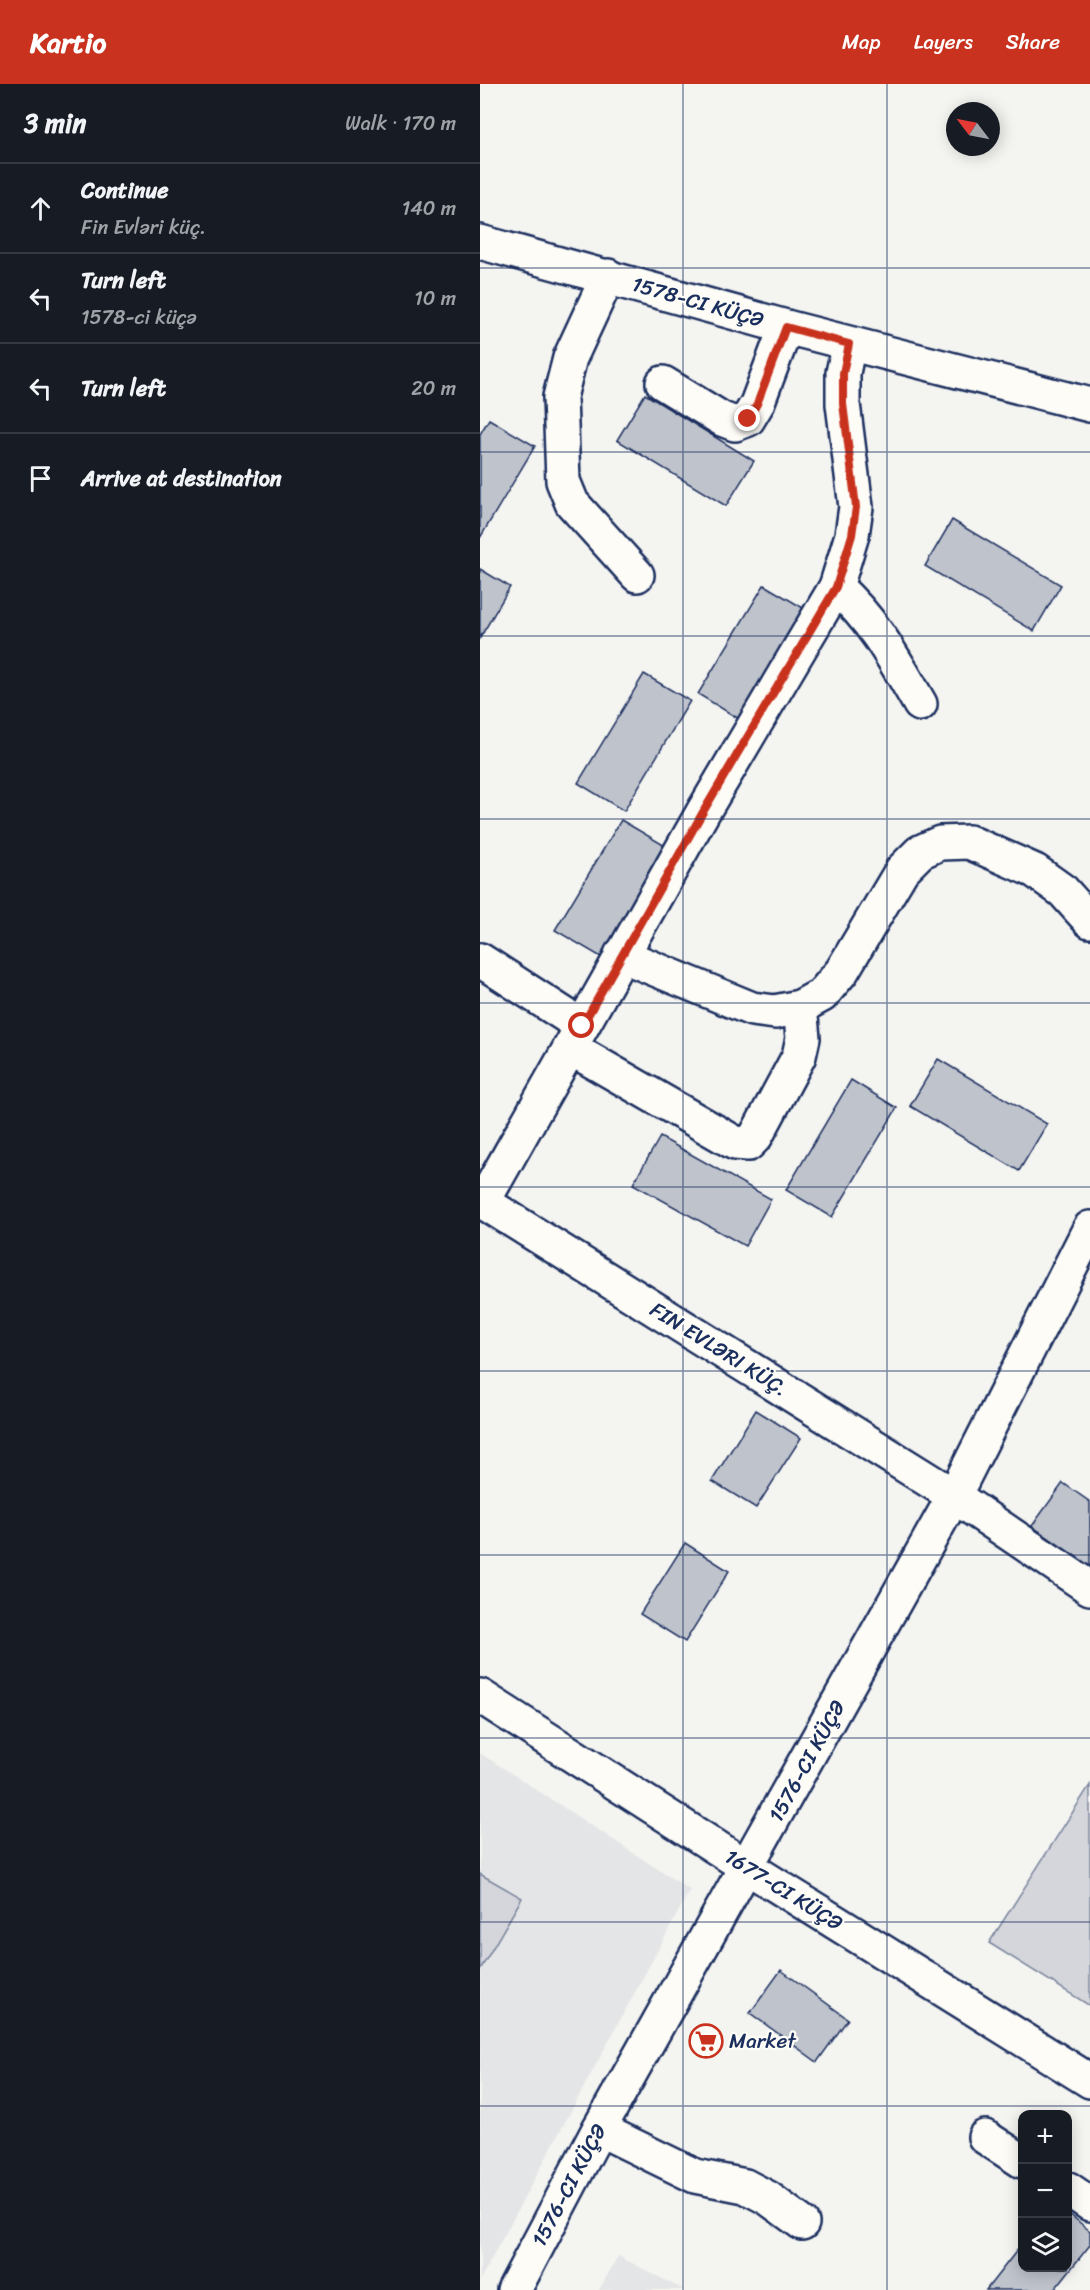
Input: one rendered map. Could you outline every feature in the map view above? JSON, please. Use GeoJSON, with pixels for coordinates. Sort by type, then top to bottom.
{"type":"FeatureCollection","features":[{"type":"Feature","properties":{"kind":"street","name":"1578-CI KÜÇƏ"},"geometry":{"type":"LineString","coordinates":[[480,242],[849,344],[1090,405]]}},
{"type":"Feature","properties":{"kind":"street"},"geometry":{"type":"LineString","coordinates":[[608,276],[570,358],[560,397],[563,481],[572,503],[637,575]]}},
{"type":"Feature","properties":{"kind":"street"},"geometry":{"type":"LineString","coordinates":[[663,383],[722,419],[735,424],[748,419],[757,404],[786,327]]}},
{"type":"Feature","properties":{"kind":"street","name":"FIN EVLƏRI KÜÇ."},"geometry":{"type":"LineString","coordinates":[[849,344],[843,373],[843,404],[856,507],[852,535],[836,587],[621,955],[482,1201],[954,1496],[1090,1588]]}},
{"type":"Feature","properties":{"kind":"street"},"geometry":{"type":"LineString","coordinates":[[836,587],[857,606],[875,628],[920,704]]}},
{"type":"Feature","properties":{"kind":"street"},"geometry":{"type":"LineString","coordinates":[[621,955],[752,1009],[775,1012],[800,1007],[822,995],[842,971],[902,870],[920,852],[940,843],[969,842],[1035,871],[1064,891],[1090,921]]}},
{"type":"Feature","properties":{"kind":"street"},"geometry":{"type":"LineString","coordinates":[[480,960],[576,1037],[735,1143],[748,1144],[756,1136],[799,1056],[803,1038],[800,1007]]}},
{"type":"Feature","properties":{"kind":"street"},"geometry":{"type":"LineString","coordinates":[[514,2290],[599,2129],[954,1496],[1078,1285],[1090,1228]]}},
{"type":"Feature","properties":{"kind":"street","name":"1677-CI KÜÇƏ"},"geometry":{"type":"LineString","coordinates":[[480,1696],[747,1867],[1090,2081]]}},
{"type":"Feature","properties":{"kind":"street"},"geometry":{"type":"LineString","coordinates":[[599,2129],[695,2176],[745,2186],[768,2198],[802,2223]]}},
{"type":"Feature","properties":{"kind":"street"},"geometry":{"type":"LineString","coordinates":[[985,2137],[1018,2158]]}},
{"type":"Feature","properties":{"kind":"street"},"geometry":{"type":"LineString","coordinates":[[1072,2192],[1090,2204]]}},
{"type":"Feature","properties":{"kind":"shaded area"},"geometry":{"type":"Polygon","coordinates":[[[480,1753],[690,1890],[480,2280],[480,1753]]]}},
{"type":"Feature","properties":{"kind":"shaded area"},"geometry":{"type":"Polygon","coordinates":[[[1090,1785],[1090,2006],[989,1943],[1090,1785]]]}},
{"type":"Feature","properties":{"kind":"shaded area"},"geometry":{"type":"Polygon","coordinates":[[[480,1874],[522,1898],[480,1970],[480,1874]]]}},
{"type":"Feature","properties":{"kind":"shaded area"},"geometry":{"type":"Polygon","coordinates":[[[618,2256],[684,2290],[599,2290],[618,2256]]]}},
{"type":"Feature","properties":{"kind":"building"},"geometry":{"type":"Polygon","coordinates":[[[645,394],[754,461],[726,506],[617,440],[645,394]]]}},
{"type":"Feature","properties":{"kind":"building"},"geometry":{"type":"Polygon","coordinates":[[[489,419],[535,446],[480,538],[480,434],[489,419]]]}},
{"type":"Feature","properties":{"kind":"building"},"geometry":{"type":"Polygon","coordinates":[[[952,520],[1061,585],[1034,631],[925,566],[952,520]]]}},
{"type":"Feature","properties":{"kind":"building"},"geometry":{"type":"Polygon","coordinates":[[[480,569],[510,587],[480,638],[480,569]]]}},
{"type":"Feature","properties":{"kind":"building"},"geometry":{"type":"Polygon","coordinates":[[[764,585],[810,612],[744,722],[698,694],[764,585]]]}},
{"type":"Feature","properties":{"kind":"building"},"geometry":{"type":"Polygon","coordinates":[[[644,674],[690,701],[624,811],[578,783],[644,674]]]}},
{"type":"Feature","properties":{"kind":"building"},"geometry":{"type":"Polygon","coordinates":[[[621,820],[667,847],[601,957],[555,930],[621,820]]]}},
{"type":"Feature","properties":{"kind":"building"},"geometry":{"type":"Polygon","coordinates":[[[938,1059],[1047,1124],[1019,1171],[910,1106],[938,1059]]]}},
{"type":"Feature","properties":{"kind":"building"},"geometry":{"type":"Polygon","coordinates":[[[851,1080],[897,1108],[832,1217],[786,1190],[851,1080]]]}},
{"type":"Feature","properties":{"kind":"building"},"geometry":{"type":"Polygon","coordinates":[[[660,1137],[771,1199],[745,1246],[633,1184],[660,1137]]]}},
{"type":"Feature","properties":{"kind":"building"},"geometry":{"type":"Polygon","coordinates":[[[756,1410],[801,1438],[756,1508],[712,1481],[756,1410]]]}},
{"type":"Feature","properties":{"kind":"building"},"geometry":{"type":"Polygon","coordinates":[[[1063,1483],[1090,1502],[1090,1567],[1032,1526],[1063,1483]]]}},
{"type":"Feature","properties":{"kind":"building"},"geometry":{"type":"Polygon","coordinates":[[[685,1543],[729,1571],[685,1642],[640,1614],[685,1543]]]}},
{"type":"Feature","properties":{"kind":"building"},"geometry":{"type":"Polygon","coordinates":[[[781,1970],[848,2019],[817,2062],[750,2013],[781,1970]]]}},
{"type":"Feature","properties":{"kind":"building"},"geometry":{"type":"Polygon","coordinates":[[[1072,2216],[1090,2231],[1090,2245],[1072,2268],[1072,2216]]]}},
{"type":"Feature","properties":{"kind":"building"},"geometry":{"type":"Polygon","coordinates":[[[1018,2249],[1018,2272],[1068,2272],[1054,2290],[986,2290],[1018,2249]]]}},
{"type":"Feature","properties":{"kind":"place","name":"Market"},"geometry":{"type":"Point","coordinates":[706,2041]}},
{"type":"Feature","properties":{"kind":"route"},"geometry":{"type":"LineString","coordinates":[[582,1026],[703,812],[836,587],[852,535],[856,507],[843,404],[843,373],[849,344],[786,327],[757,404],[748,419]]}}]}
